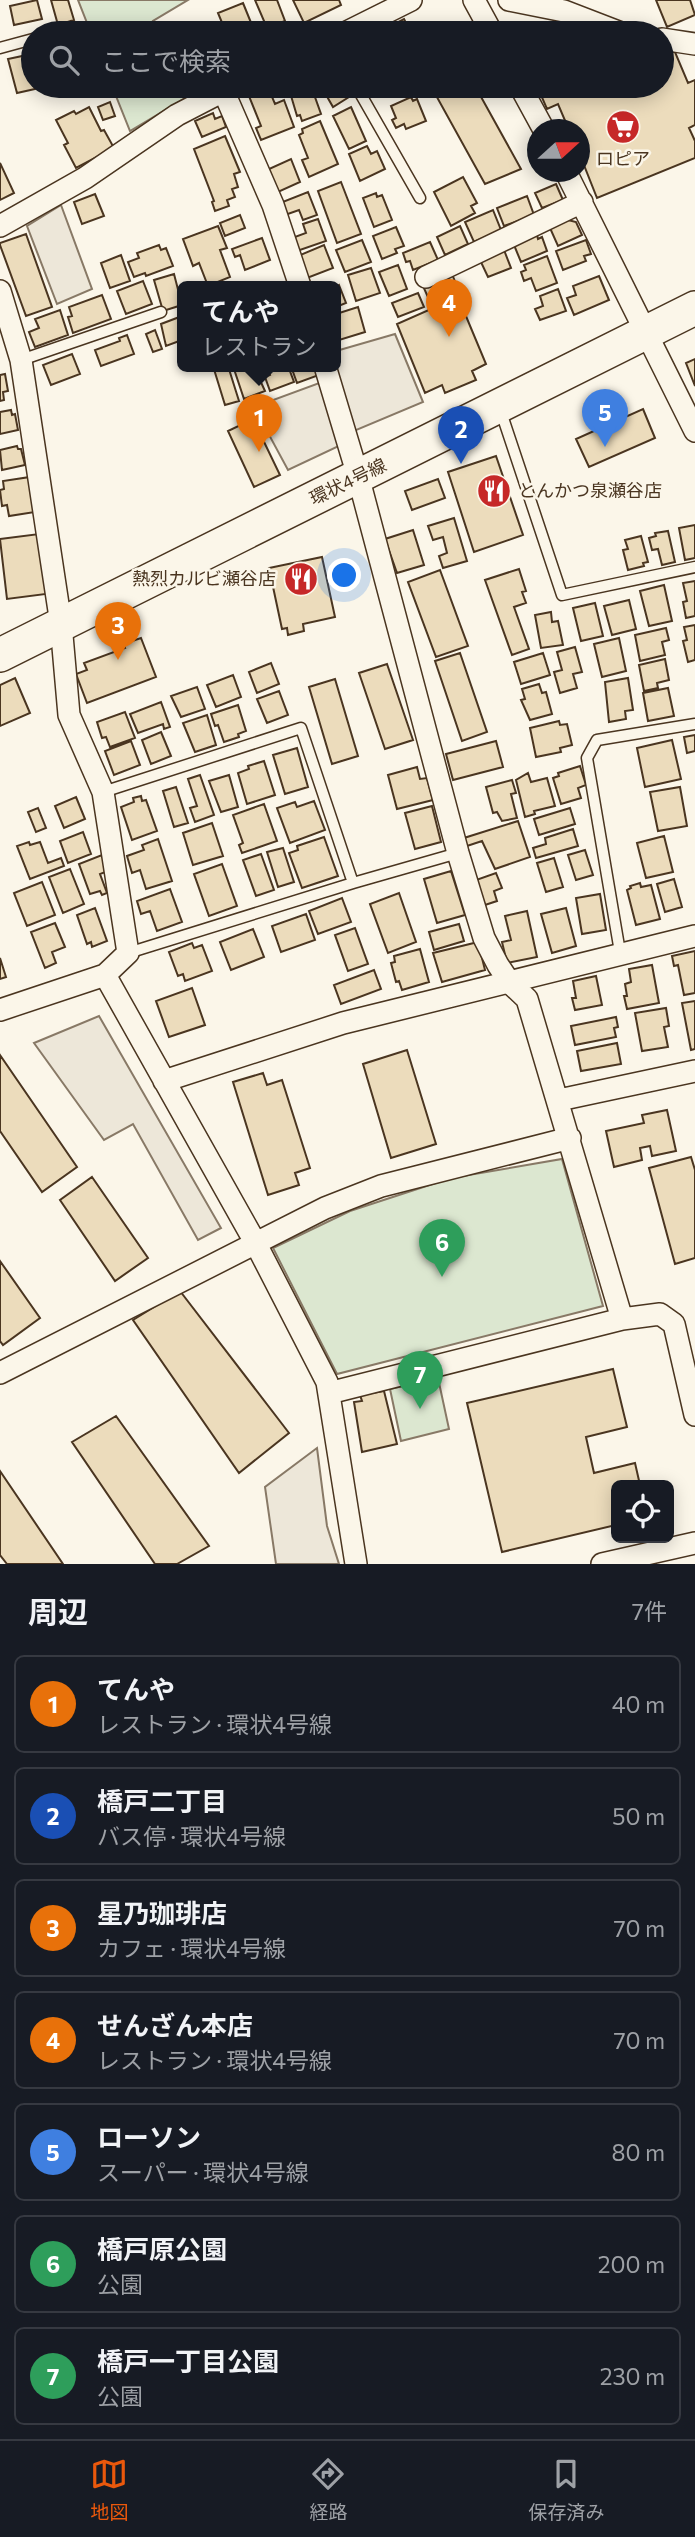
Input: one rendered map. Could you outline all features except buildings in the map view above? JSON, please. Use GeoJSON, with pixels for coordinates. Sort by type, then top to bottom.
{"type":"FeatureCollection","features":[{"type":"Feature","properties":{"kind":"main road","name":"環状4号線"},"geometry":{"type":"LineString","coordinates":[[0,655],[695,308]]}},
{"type":"Feature","properties":{"kind":"street"},"geometry":{"type":"LineString","coordinates":[[369,21],[411,0]]}},
{"type":"Feature","properties":{"kind":"street"},"geometry":{"type":"LineString","coordinates":[[474,0],[485,21]]}},
{"type":"Feature","properties":{"kind":"street"},"geometry":{"type":"LineString","coordinates":[[509,0],[564,11],[590,21]]}},
{"type":"Feature","properties":{"kind":"street"},"geometry":{"type":"LineString","coordinates":[[674,41],[695,44]]}},
{"type":"Feature","properties":{"kind":"street"},"geometry":{"type":"LineString","coordinates":[[0,226],[85,178],[177,115],[209,98]]}},
{"type":"Feature","properties":{"kind":"street"},"geometry":{"type":"LineString","coordinates":[[232,98],[273,205],[298,281]]}},
{"type":"Feature","properties":{"kind":"street"},"geometry":{"type":"LineString","coordinates":[[527,98],[538,119]]}},
{"type":"Feature","properties":{"kind":"street"},"geometry":{"type":"LineString","coordinates":[[571,182],[695,431]]}},
{"type":"Feature","properties":{"kind":"street"},"geometry":{"type":"LineString","coordinates":[[426,277],[582,202]]}},
{"type":"Feature","properties":{"kind":"street"},"geometry":{"type":"LineString","coordinates":[[0,291],[20,360],[61,624],[69,715],[103,792],[128,953],[105,975],[0,1010]]}},
{"type":"Feature","properties":{"kind":"street"},"geometry":{"type":"LineString","coordinates":[[327,372],[358,476],[458,853],[484,938],[498,965],[527,999],[622,1319]]}},
{"type":"Feature","properties":{"kind":"street"},"geometry":{"type":"LineString","coordinates":[[164,1081],[343,1023],[621,952],[695,936]]}},
{"type":"Feature","properties":{"kind":"street"},"geometry":{"type":"LineString","coordinates":[[105,975],[255,1242],[327,1382],[356,1564]]}},
{"type":"Feature","properties":{"kind":"street"},"geometry":{"type":"LineString","coordinates":[[559,1100],[695,1071]]}},
{"type":"Feature","properties":{"kind":"street"},"geometry":{"type":"LineString","coordinates":[[0,1373],[325,1208],[381,1186],[570,1138]]}},
{"type":"Feature","properties":{"kind":"street"},"geometry":{"type":"LineString","coordinates":[[329,1393],[622,1319],[660,1314],[674,1324],[695,1415]]}},
{"type":"Feature","properties":{"kind":"street"},"geometry":{"type":"LineString","coordinates":[[602,1564],[695,1543]]}},
{"type":"Feature","properties":{"kind":"lane"},"geometry":{"type":"LineString","coordinates":[[0,48],[21,42]]}},
{"type":"Feature","properties":{"kind":"lane"},"geometry":{"type":"LineString","coordinates":[[363,98],[421,198]]}},
{"type":"Feature","properties":{"kind":"lane"},"geometry":{"type":"LineString","coordinates":[[20,360],[161,312]]}},
{"type":"Feature","properties":{"kind":"lane"},"geometry":{"type":"LineString","coordinates":[[500,407],[562,595],[695,567]]}},
{"type":"Feature","properties":{"kind":"lane"},"geometry":{"type":"LineString","coordinates":[[621,952],[587,758],[597,740],[695,724]]}},
{"type":"Feature","properties":{"kind":"lane"},"geometry":{"type":"LineString","coordinates":[[103,792],[301,729],[353,883]]}},
{"type":"Feature","properties":{"kind":"lane"},"geometry":{"type":"LineString","coordinates":[[128,953],[458,853]]}},
{"type":"Feature","properties":{"kind":"green space"},"geometry":{"type":"Polygon","coordinates":[[[78,0],[188,0],[153,21],[86,21],[78,0]]]}},
{"type":"Feature","properties":{"kind":"green space"},"geometry":{"type":"Polygon","coordinates":[[[117,98],[185,98],[130,131],[117,98]]]}},
{"type":"Feature","properties":{"kind":"green space"},"geometry":{"type":"Polygon","coordinates":[[[562,1159],[603,1306],[337,1374],[273,1248],[350,1211],[451,1178],[562,1159]]]}},
{"type":"Feature","properties":{"kind":"green space"},"geometry":{"type":"Polygon","coordinates":[[[438,1378],[449,1429],[401,1441],[390,1389],[438,1378]]]}},
{"type":"Feature","properties":{"kind":"shaded area"},"geometry":{"type":"Polygon","coordinates":[[[61,205],[92,289],[57,304],[27,226],[61,205]]]}},
{"type":"Feature","properties":{"kind":"shaded area"},"geometry":{"type":"Polygon","coordinates":[[[395,334],[423,402],[354,431],[338,372],[341,372],[341,350],[395,334]]]}},
{"type":"Feature","properties":{"kind":"shaded area"},"geometry":{"type":"Polygon","coordinates":[[[322,382],[341,445],[288,470],[254,407],[322,382]]]}},
{"type":"Feature","properties":{"kind":"shaded area"},"geometry":{"type":"Polygon","coordinates":[[[99,1016],[221,1228],[198,1240],[133,1124],[104,1140],[34,1043],[99,1016]]]}},
{"type":"Feature","properties":{"kind":"shaded area"},"geometry":{"type":"Polygon","coordinates":[[[317,1448],[327,1526],[339,1564],[276,1564],[265,1487],[317,1448]]]}},
{"type":"Feature","properties":{"kind":"place","name":"ロピア"},"geometry":{"type":"Point","coordinates":[623,127]}},
{"type":"Feature","properties":{"kind":"place","name":"せんざん本店"},"geometry":{"type":"Point","coordinates":[449,337]}},
{"type":"Feature","properties":{"kind":"place","name":"ローソン"},"geometry":{"type":"Point","coordinates":[605,447]}},
{"type":"Feature","properties":{"kind":"place","name":"てんや"},"geometry":{"type":"Point","coordinates":[259,452]}},
{"type":"Feature","properties":{"kind":"place","name":"橋戸二丁目"},"geometry":{"type":"Point","coordinates":[461,464]}},
{"type":"Feature","properties":{"kind":"place","name":"とんかつ泉瀬谷店"},"geometry":{"type":"Point","coordinates":[494,491]}},
{"type":"Feature","properties":{"kind":"place","name":"熱烈カルビ瀬谷店"},"geometry":{"type":"Point","coordinates":[301,579]}},
{"type":"Feature","properties":{"kind":"place","name":"星乃珈琲店"},"geometry":{"type":"Point","coordinates":[118,660]}},
{"type":"Feature","properties":{"kind":"place","name":"橋戸原公園"},"geometry":{"type":"Point","coordinates":[442,1277]}},
{"type":"Feature","properties":{"kind":"place","name":"橋戸一丁目公園"},"geometry":{"type":"Point","coordinates":[420,1409]}}]}
